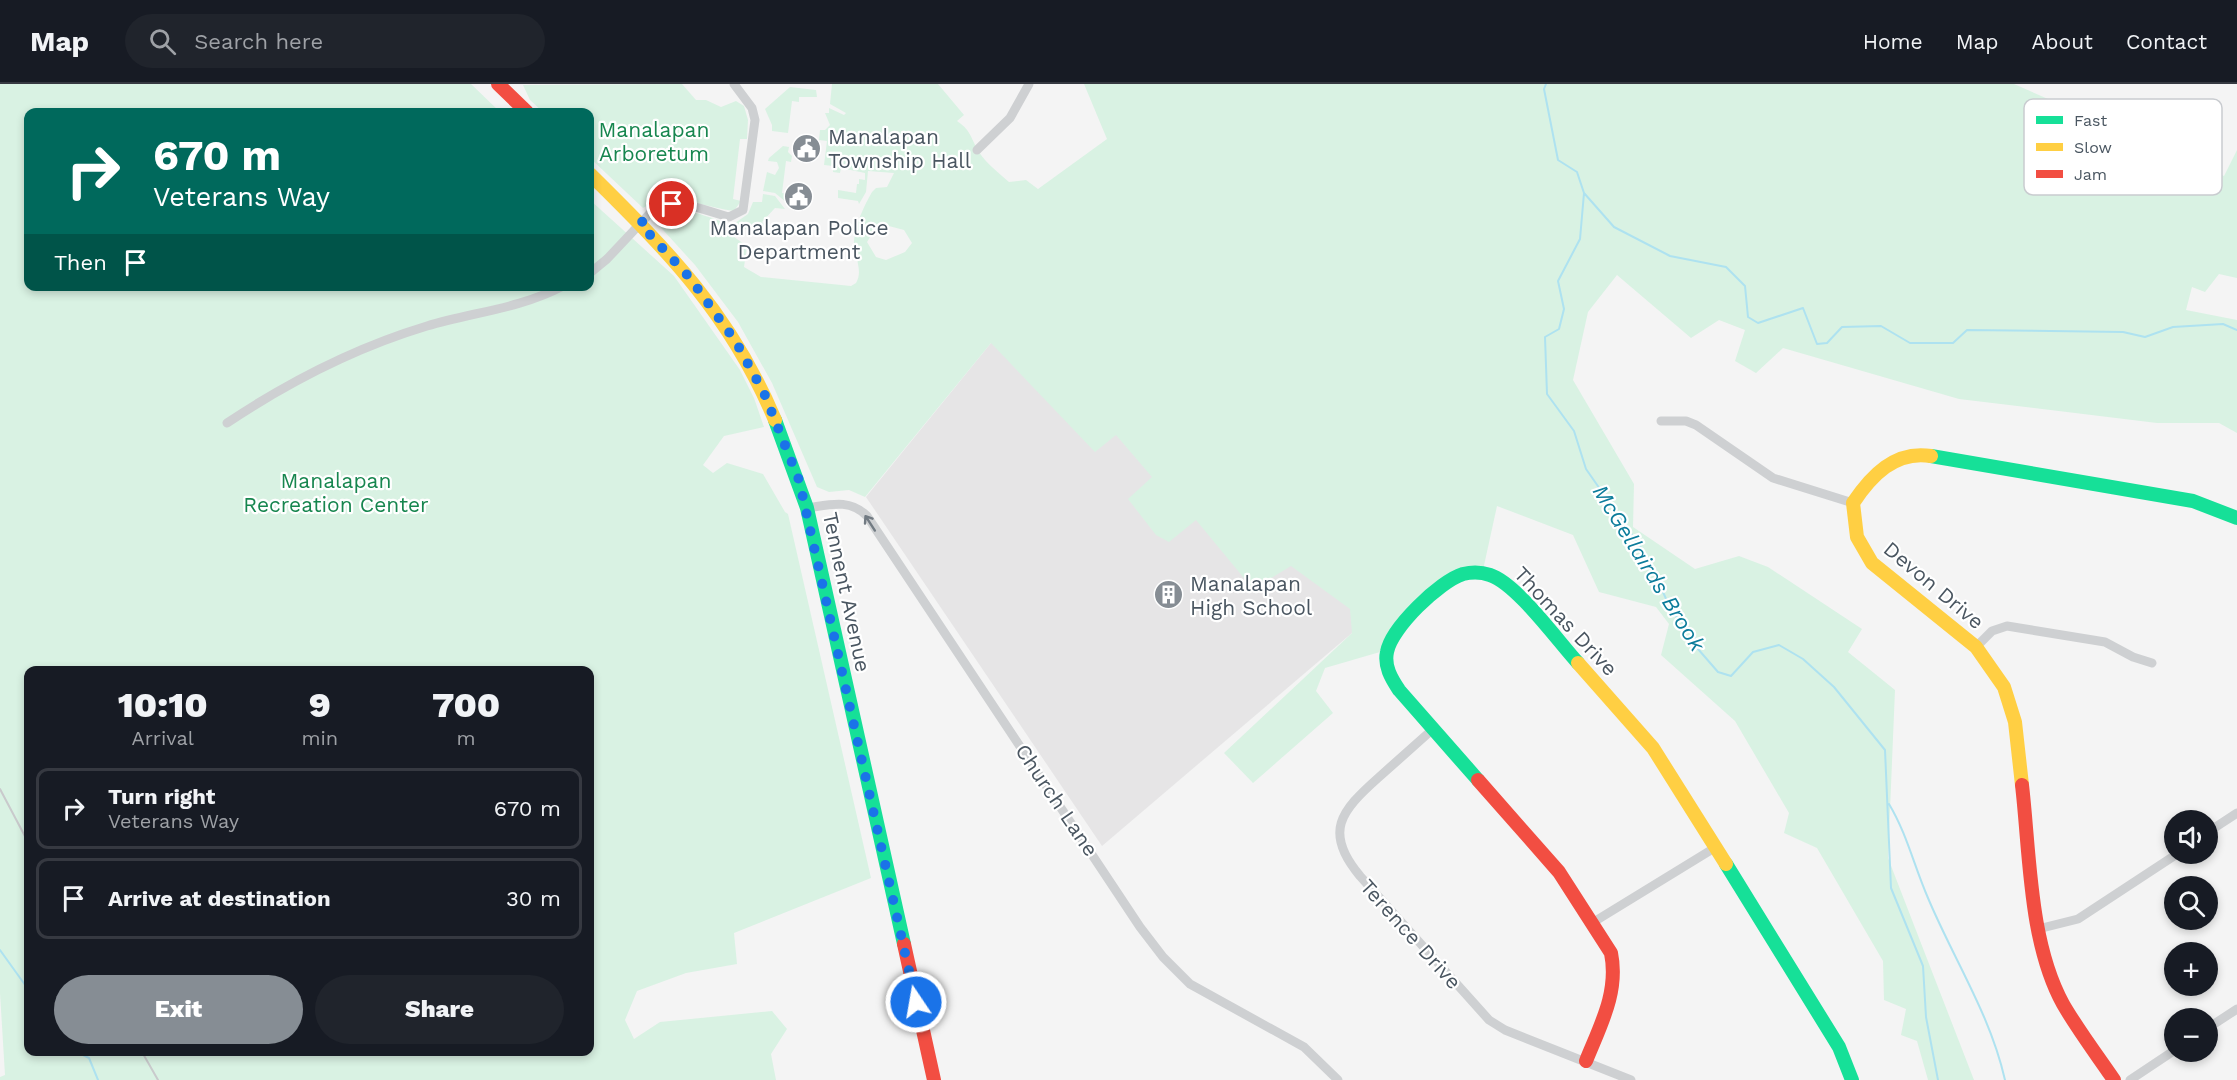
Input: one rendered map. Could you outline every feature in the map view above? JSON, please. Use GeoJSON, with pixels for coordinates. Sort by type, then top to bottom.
{"type":"FeatureCollection","features":[{"type":"Feature","properties":{"kind":"street"},"geometry":{"type":"LineString","coordinates":[[594,270],[654,209],[666,204],[679,204],[729,217],[743,210],[755,120],[752,108],[734,84]]}},
{"type":"Feature","properties":{"kind":"street"},"geometry":{"type":"LineString","coordinates":[[977,150],[1010,118],[1029,84]]}},
{"type":"Feature","properties":{"kind":"street"},"geometry":{"type":"LineString","coordinates":[[503,85],[523,108]]}},
{"type":"Feature","properties":{"kind":"street","name":"Tennent Avenue"},"geometry":{"type":"LineString","coordinates":[[594,178],[701,291],[746,358],[777,421],[807,508],[934,1080]]}},
{"type":"Feature","properties":{"kind":"street"},"geometry":{"type":"LineString","coordinates":[[227,423],[315,369],[358,349],[430,325],[529,301],[552,291]]}},
{"type":"Feature","properties":{"kind":"street"},"geometry":{"type":"LineString","coordinates":[[1661,422],[1686,421],[1696,425],[1773,478],[1853,503],[1869,479],[1884,465],[1902,457],[1925,455],[2193,501],[2237,518]]}},
{"type":"Feature","properties":{"kind":"street","name":"Church Lane"},"geometry":{"type":"LineString","coordinates":[[807,508],[841,503],[856,507],[867,516],[1163,957],[1181,977],[1198,990],[1304,1047],[1338,1080]]}},
{"type":"Feature","properties":{"kind":"street","name":"Devon Drive"},"geometry":{"type":"LineString","coordinates":[[1853,503],[1857,537],[1868,558],[1976,647],[1998,675],[2013,712],[2038,929],[2051,975],[2063,1003],[2114,1080]]}},
{"type":"Feature","properties":{"kind":"street","name":"Thomas Drive"},"geometry":{"type":"LineString","coordinates":[[1586,1061],[1614,988],[1616,972],[1611,953],[1559,872],[1399,690],[1389,673],[1386,657],[1396,628],[1449,580],[1470,573],[1492,575],[1512,588],[1653,748],[1830,1031],[1852,1080]]}},
{"type":"Feature","properties":{"kind":"street"},"geometry":{"type":"LineString","coordinates":[[1976,647],[1992,631],[2007,626],[2106,642],[2133,657],[2152,663]]}},
{"type":"Feature","properties":{"kind":"street","name":"Terence Drive"},"geometry":{"type":"LineString","coordinates":[[1433,729],[1349,805],[1339,828],[1344,854],[1360,876],[1489,1020],[1505,1030],[1631,1080]]}},
{"type":"Feature","properties":{"kind":"street"},"geometry":{"type":"LineString","coordinates":[[2218,825],[2237,813]]}},
{"type":"Feature","properties":{"kind":"street"},"geometry":{"type":"LineString","coordinates":[[1592,923],[1716,847]]}},
{"type":"Feature","properties":{"kind":"street"},"geometry":{"type":"LineString","coordinates":[[2038,929],[2078,919],[2164,862]]}},
{"type":"Feature","properties":{"kind":"street"},"geometry":{"type":"LineString","coordinates":[[2218,1021],[2237,1009]]}},
{"type":"Feature","properties":{"kind":"street"},"geometry":{"type":"LineString","coordinates":[[2130,1080],[2164,1057]]}},
{"type":"Feature","properties":{"kind":"shaded area","name":"Manalapan High School"},"geometry":{"type":"Polygon","coordinates":[[[1403,84],[1352,633],[1102,846],[866,497],[991,343],[1403,84]]]}},
{"type":"Feature","properties":{"kind":"green space","name":"Manalapan Recreation Center"},"geometry":{"type":"Polygon","coordinates":[[[0,84],[471,84],[496,108],[24,108],[24,291],[594,291],[594,204],[674,276],[740,370],[754,398],[764,427],[724,436],[703,465],[713,473],[727,463],[763,474],[788,514],[871,878],[734,933],[737,964],[686,973],[637,991],[625,1020],[634,1039],[660,1022],[772,1011],[787,1029],[771,1054],[776,1080],[0,1080],[0,1077],[5,1075],[0,993],[0,84]]]}},
{"type":"Feature","properties":{"kind":"green space","name":"Manalapan Arboretum"},"geometry":{"type":"Polygon","coordinates":[[[682,84],[696,100],[706,100],[721,107],[736,101],[744,106],[748,120],[747,139],[740,139],[733,199],[741,201],[734,211],[665,198],[643,208],[594,162],[594,108],[539,108],[530,100],[523,85],[682,84]]]}},
{"type":"Feature","properties":{"kind":"green space"},"geometry":{"type":"Polygon","coordinates":[[[832,84],[938,84],[964,115],[957,121],[967,130],[986,161],[1009,182],[1026,180],[1038,189],[1107,139],[1084,84],[2014,84],[2048,99],[2024,99],[2024,195],[2222,195],[2222,175],[2224,176],[2237,150],[2237,278],[2219,274],[2205,292],[2192,287],[2186,310],[2237,320],[2237,433],[2219,423],[2157,423],[1959,399],[1783,348],[1756,373],[1735,361],[1745,330],[1719,320],[1691,338],[1617,275],[1588,312],[1573,380],[1634,484],[1633,527],[1695,569],[1739,556],[1768,567],[1862,629],[1848,652],[1895,690],[1888,858],[1974,1080],[1928,1080],[1917,1041],[1901,1035],[1906,1009],[1884,1000],[1883,961],[1817,848],[1784,833],[1789,813],[1735,721],[1661,655],[1669,624],[1656,607],[1599,592],[1573,535],[1497,506],[1483,570],[1449,581],[1380,652],[1325,668],[1316,691],[1333,713],[1253,783],[1224,753],[1352,633],[1350,609],[1291,566],[1253,589],[1196,520],[1169,542],[1156,535],[1128,499],[1152,477],[1116,435],[1095,452],[991,343],[865,497],[849,490],[829,492],[817,487],[772,383],[738,322],[695,265],[654,220],[667,210],[685,210],[720,221],[724,230],[747,246],[744,267],[761,277],[851,286],[856,283],[859,273],[854,246],[858,222],[872,192],[876,188],[887,187],[894,173],[868,171],[866,192],[859,204],[858,201],[838,198],[838,190],[856,193],[859,179],[865,180],[865,173],[841,168],[840,173],[833,172],[833,166],[824,165],[827,141],[819,140],[820,130],[825,130],[830,125],[825,113],[829,113],[829,108],[844,115],[846,113],[830,104],[832,84]],[[885,225],[874,231],[867,242],[876,257],[886,260],[905,252],[912,243],[904,230],[885,225]]]}},
{"type":"Feature","properties":{"kind":"green space"},"geometry":{"type":"Polygon","coordinates":[[[790,87],[816,90],[817,97],[799,97],[799,102],[792,101],[788,133],[772,131],[772,125],[765,109],[790,87]]]}},
{"type":"Feature","properties":{"kind":"green space"},"geometry":{"type":"Polygon","coordinates":[[[783,146],[789,147],[788,152],[792,156],[791,162],[786,161],[782,193],[788,194],[787,198],[796,199],[792,207],[775,193],[763,191],[767,172],[775,175],[779,168],[777,162],[768,161],[769,158],[783,146]]]}},
{"type":"Feature","properties":{"kind":"green space"},"geometry":{"type":"Polygon","coordinates":[[[763,194],[775,196],[785,209],[775,208],[762,222],[767,227],[765,231],[754,234],[735,223],[748,214],[753,202],[762,202],[763,194]]]}},
{"type":"Feature","properties":{"kind":"waterway","name":"McGellairds Brook"},"geometry":{"type":"LineString","coordinates":[[1546,84],[1544,89],[1558,160],[1577,172],[1584,193],[1580,239],[1558,281],[1564,309],[1559,329],[1545,337],[1547,394],[1574,431],[1586,469],[1646,555],[1673,614],[1693,631],[1698,649],[1718,672],[1731,676],[1753,652],[1779,645],[1803,659],[1834,687],[1885,750],[1891,888],[1923,966],[1926,1017],[1938,1080]]}},
{"type":"Feature","properties":{"kind":"waterway"},"geometry":{"type":"LineString","coordinates":[[1584,193],[1614,227],[1670,256],[1726,267],[1745,286],[1748,317],[1758,323],[1803,308],[1817,344],[1827,343],[1842,327],[1881,326],[1910,343],[1953,343],[1967,330],[2123,332],[2145,337],[2173,327],[2223,324],[2237,330]]}},
{"type":"Feature","properties":{"kind":"waterway"},"geometry":{"type":"LineString","coordinates":[[1889,804],[1901,827],[1938,921],[1981,1010],[2005,1080]]}},
{"type":"Feature","properties":{"kind":"waterway"},"geometry":{"type":"LineString","coordinates":[[0,950],[24,983]]}},
{"type":"Feature","properties":{"kind":"waterway"},"geometry":{"type":"LineString","coordinates":[[85,1056],[89,1058],[98,1080]]}},
{"type":"Feature","properties":{"kind":"railway"},"geometry":{"type":"LineString","coordinates":[[0,789],[24,834]]}},
{"type":"Feature","properties":{"kind":"railway"},"geometry":{"type":"LineString","coordinates":[[144,1056],[158,1080]]}},
{"type":"Feature","properties":{"kind":"traffic: fast"},"geometry":{"type":"LineString","coordinates":[[775,420],[807,508],[904,944]]}},
{"type":"Feature","properties":{"kind":"traffic: fast"},"geometry":{"type":"LineString","coordinates":[[1931,456],[2193,501],[2237,518]]}},
{"type":"Feature","properties":{"kind":"traffic: fast"},"geometry":{"type":"LineString","coordinates":[[1478,780],[1399,690],[1387,667],[1390,642],[1407,619],[1430,595],[1453,578],[1470,573],[1487,574],[1501,580],[1512,589],[1578,663]]}},
{"type":"Feature","properties":{"kind":"traffic: fast"},"geometry":{"type":"LineString","coordinates":[[1726,864],[1839,1047],[1852,1080]]}},
{"type":"Feature","properties":{"kind":"traffic: slow"},"geometry":{"type":"LineString","coordinates":[[594,178],[672,258],[696,287],[739,348],[775,420]]}},
{"type":"Feature","properties":{"kind":"traffic: slow"},"geometry":{"type":"LineString","coordinates":[[1931,456],[1918,455],[1895,461],[1868,483],[1853,503],[1857,537],[1872,563],[1976,647],[2004,687],[2015,722],[2022,785]]}},
{"type":"Feature","properties":{"kind":"traffic: slow"},"geometry":{"type":"LineString","coordinates":[[1578,663],[1653,748],[1726,864]]}},
{"type":"Feature","properties":{"kind":"traffic: jam"},"geometry":{"type":"LineString","coordinates":[[498,84],[523,108]]}},
{"type":"Feature","properties":{"kind":"traffic: jam"},"geometry":{"type":"LineString","coordinates":[[1478,780],[1559,872],[1611,953],[1612,981],[1607,1008],[1586,1061]]}},
{"type":"Feature","properties":{"kind":"traffic: jam"},"geometry":{"type":"LineString","coordinates":[[2022,785],[2033,897],[2043,953],[2063,1004],[2114,1080]]}},
{"type":"Feature","properties":{"kind":"traffic: jam"},"geometry":{"type":"LineString","coordinates":[[904,944],[934,1080]]}},
{"type":"Feature","properties":{"kind":"place","name":"Manalapan Township Hall"},"geometry":{"type":"Point","coordinates":[807,148]}},
{"type":"Feature","properties":{"kind":"place","name":"Manalapan Police Department"},"geometry":{"type":"Point","coordinates":[799,196]}},
{"type":"Feature","properties":{"kind":"place","name":"Manalapan High School"},"geometry":{"type":"Point","coordinates":[1169,595]}},
{"type":"Feature","properties":{"kind":"route"},"geometry":{"type":"LineString","coordinates":[[672,204],[661,205],[654,209],[640,224],[679,264],[701,291],[736,342],[756,375],[777,421],[799,480],[916,1002]]}}]}
